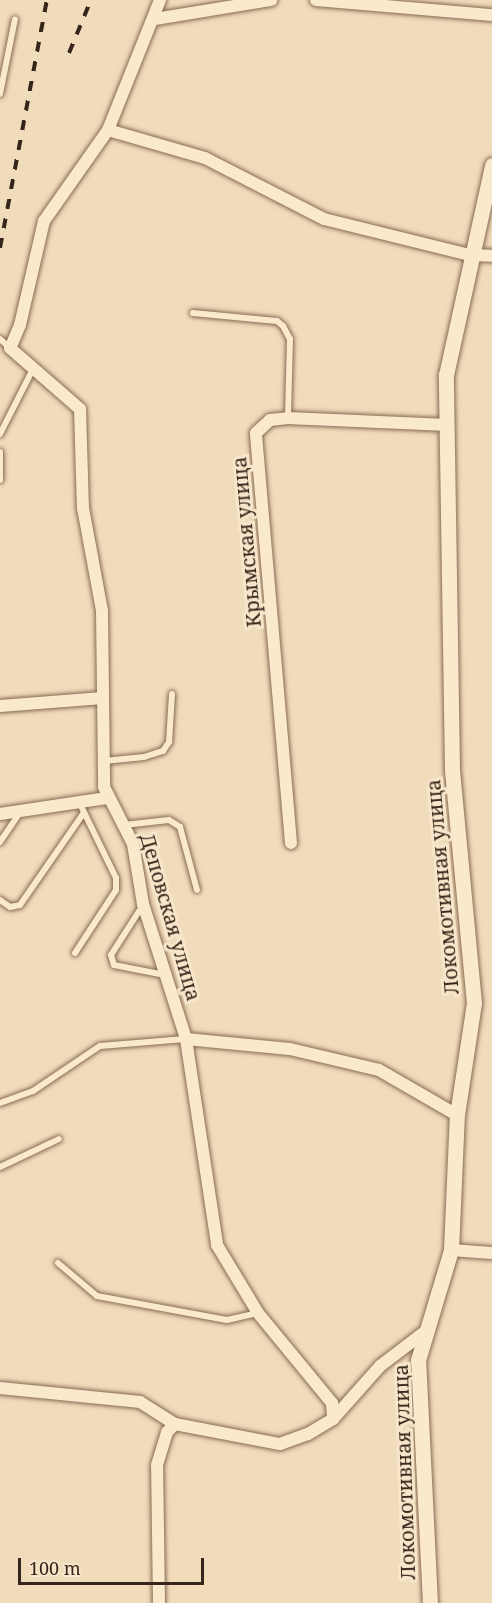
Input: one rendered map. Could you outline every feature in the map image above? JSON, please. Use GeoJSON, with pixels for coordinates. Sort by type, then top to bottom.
{"type":"FeatureCollection","features":[{"type":"Feature","properties":{"kind":"street"},"geometry":{"type":"LineString","coordinates":[[10,348],[20,325],[44,221],[108,130],[155,20],[160,0]]}},
{"type":"Feature","properties":{"kind":"street"},"geometry":{"type":"LineString","coordinates":[[155,20],[271,0]]}},
{"type":"Feature","properties":{"kind":"street"},"geometry":{"type":"LineString","coordinates":[[316,0],[492,15]]}},
{"type":"Feature","properties":{"kind":"street"},"geometry":{"type":"LineString","coordinates":[[108,130],[205,158],[324,219],[469,255],[492,256]]}},
{"type":"Feature","properties":{"kind":"street","name":"Локомотивная улица"},"geometry":{"type":"LineString","coordinates":[[430,1603],[418,1360],[452,1250],[457,1115],[474,1003],[453,769],[446,375],[469,255],[492,165]]}},
{"type":"Feature","properties":{"kind":"street","name":"Деповская улица"},"geometry":{"type":"LineString","coordinates":[[10,348],[80,410],[83,508],[102,611],[104,760],[107,798],[133,844],[143,904],[186,1039],[217,1245],[258,1313],[332,1402],[333,1419]]}},
{"type":"Feature","properties":{"kind":"street","name":"Крымская улица"},"geometry":{"type":"LineString","coordinates":[[291,843],[256,433],[270,420],[288,418],[447,425]]}},
{"type":"Feature","properties":{"kind":"street"},"geometry":{"type":"LineString","coordinates":[[0,706],[103,699]]}},
{"type":"Feature","properties":{"kind":"street"},"geometry":{"type":"LineString","coordinates":[[0,814],[81,809],[107,798]]}},
{"type":"Feature","properties":{"kind":"street"},"geometry":{"type":"LineString","coordinates":[[186,1039],[290,1049],[380,1070],[457,1115]]}},
{"type":"Feature","properties":{"kind":"street"},"geometry":{"type":"LineString","coordinates":[[452,1250],[492,1253]]}},
{"type":"Feature","properties":{"kind":"street"},"geometry":{"type":"LineString","coordinates":[[0,1389],[140,1402],[175,1424],[280,1444],[333,1419],[380,1366],[426,1331]]}},
{"type":"Feature","properties":{"kind":"street"},"geometry":{"type":"LineString","coordinates":[[159,1603],[157,1465],[167,1432],[175,1424]]}},
{"type":"Feature","properties":{"kind":"lane"},"geometry":{"type":"LineString","coordinates":[[0,94],[15,19]]}},
{"type":"Feature","properties":{"kind":"lane"},"geometry":{"type":"LineString","coordinates":[[193,313],[277,321],[284,326],[290,339],[288,418]]}},
{"type":"Feature","properties":{"kind":"lane"},"geometry":{"type":"LineString","coordinates":[[0,339],[10,348]]}},
{"type":"Feature","properties":{"kind":"lane"},"geometry":{"type":"LineString","coordinates":[[0,434],[33,368]]}},
{"type":"Feature","properties":{"kind":"lane"},"geometry":{"type":"LineString","coordinates":[[0,452],[0,480]]}},
{"type":"Feature","properties":{"kind":"lane"},"geometry":{"type":"LineString","coordinates":[[104,760],[144,758],[163,751],[169,742],[172,694]]}},
{"type":"Feature","properties":{"kind":"lane"},"geometry":{"type":"LineString","coordinates":[[0,900],[10,908],[20,905],[81,809]]}},
{"type":"Feature","properties":{"kind":"lane"},"geometry":{"type":"LineString","coordinates":[[75,953],[116,890],[116,878],[81,809]]}},
{"type":"Feature","properties":{"kind":"lane"},"geometry":{"type":"LineString","coordinates":[[0,842],[22,811]]}},
{"type":"Feature","properties":{"kind":"lane"},"geometry":{"type":"LineString","coordinates":[[124,825],[169,820],[180,827],[197,890]]}},
{"type":"Feature","properties":{"kind":"lane"},"geometry":{"type":"LineString","coordinates":[[143,904],[111,955],[114,965],[166,975]]}},
{"type":"Feature","properties":{"kind":"lane"},"geometry":{"type":"LineString","coordinates":[[0,1103],[33,1091],[100,1046],[186,1039]]}},
{"type":"Feature","properties":{"kind":"lane"},"geometry":{"type":"LineString","coordinates":[[0,1167],[59,1139]]}},
{"type":"Feature","properties":{"kind":"lane"},"geometry":{"type":"LineString","coordinates":[[58,1263],[97,1296],[227,1320],[258,1313]]}},
{"type":"Feature","properties":{"kind":"railway"},"geometry":{"type":"LineString","coordinates":[[0,248],[47,0]]}},
{"type":"Feature","properties":{"kind":"railway"},"geometry":{"type":"LineString","coordinates":[[69,53],[91,0]]}}]}
